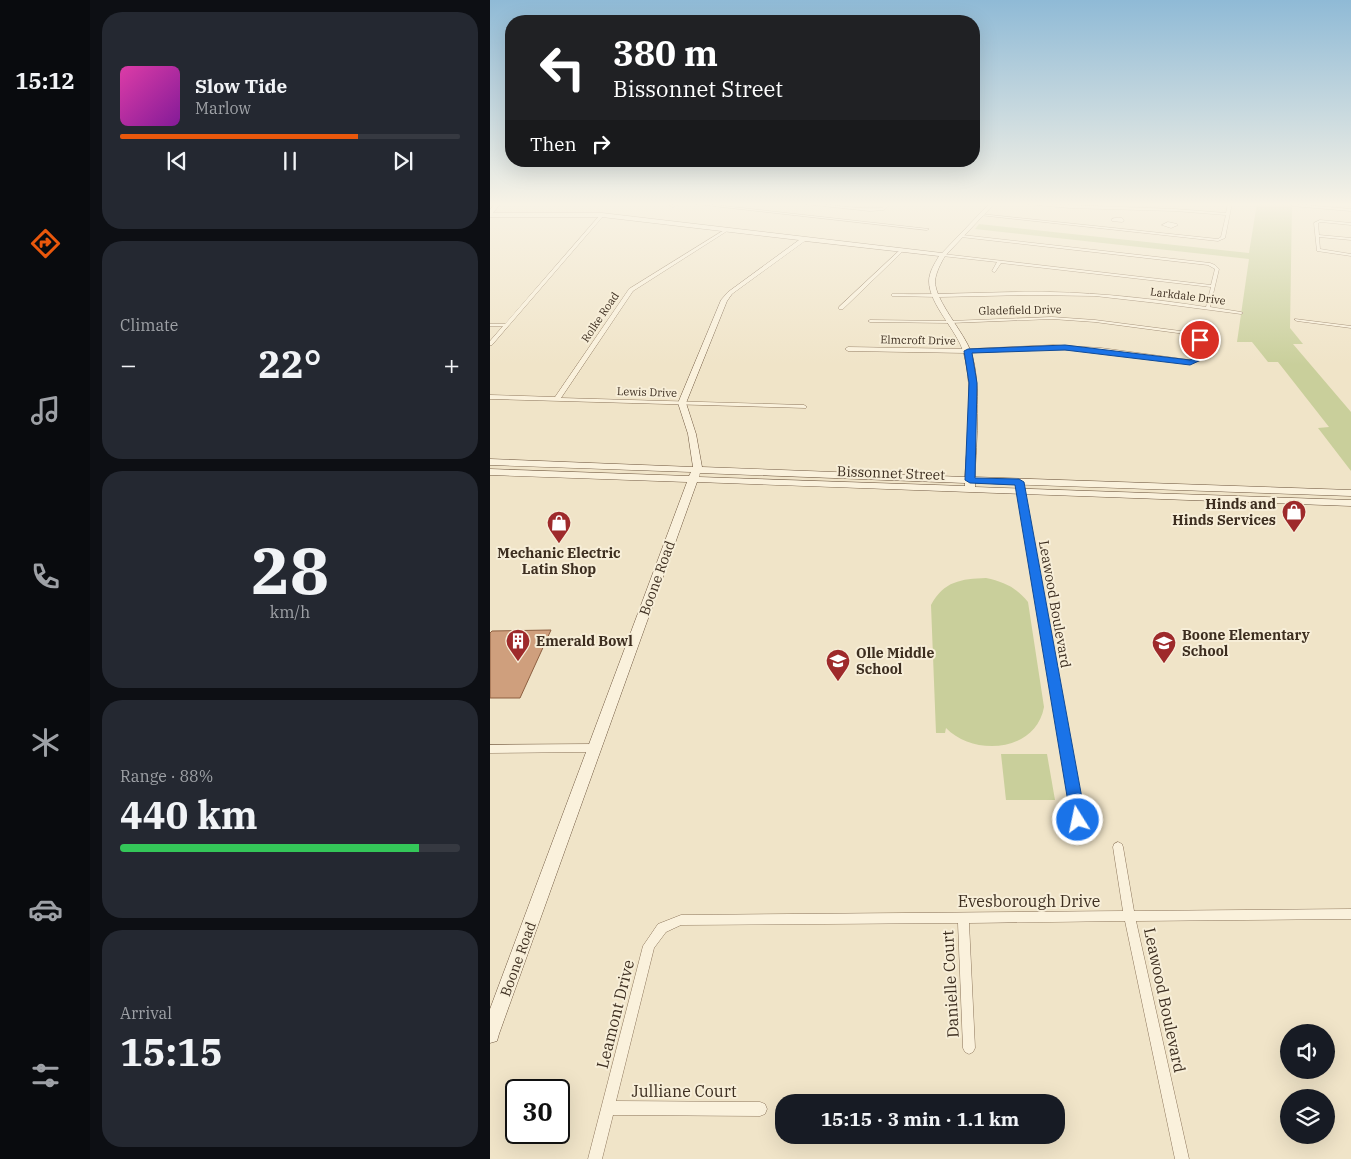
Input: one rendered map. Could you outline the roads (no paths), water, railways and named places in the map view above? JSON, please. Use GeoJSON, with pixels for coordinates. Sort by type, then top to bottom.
{"type":"FeatureCollection","features":[{"type":"Feature","properties":{"kind":"street"},"geometry":{"type":"LineString","coordinates":[[490,344],[565,257]]}},
{"type":"Feature","properties":{"kind":"street","name":"Rolke Road"},"geometry":{"type":"LineString","coordinates":[[557,399],[631,290],[683,257]]}},
{"type":"Feature","properties":{"kind":"street"},"geometry":{"type":"LineString","coordinates":[[682,403],[724,300],[730,293],[779,257]]}},
{"type":"Feature","properties":{"kind":"street"},"geometry":{"type":"LineString","coordinates":[[841,308],[895,257]]}},
{"type":"Feature","properties":{"kind":"street"},"geometry":{"type":"LineString","coordinates":[[942,257],[936,266],[932,281],[936,296],[968,351],[973,383],[970,485]]}},
{"type":"Feature","properties":{"kind":"street"},"geometry":{"type":"LineString","coordinates":[[963,257],[1212,286]]}},
{"type":"Feature","properties":{"kind":"street"},"geometry":{"type":"LineString","coordinates":[[1148,257],[1209,264],[1216,267],[1208,308]]}},
{"type":"Feature","properties":{"kind":"street"},"geometry":{"type":"LineString","coordinates":[[994,271],[1000,261]]}},
{"type":"Feature","properties":{"kind":"street","name":"Larkdale Drive"},"geometry":{"type":"LineString","coordinates":[[894,295],[1075,294],[1241,313]]}},
{"type":"Feature","properties":{"kind":"street","name":"Gladefield Drive"},"geometry":{"type":"LineString","coordinates":[[870,321],[950,322],[1052,318],[1169,330],[1194,334],[1201,338],[1197,360],[1190,362],[1167,360]]}},
{"type":"Feature","properties":{"kind":"street"},"geometry":{"type":"LineString","coordinates":[[1297,320],[1351,327]]}},
{"type":"Feature","properties":{"kind":"street"},"geometry":{"type":"LineString","coordinates":[[490,325],[506,325]]}},
{"type":"Feature","properties":{"kind":"street","name":"Elmcroft Drive"},"geometry":{"type":"LineString","coordinates":[[848,349],[968,351],[1053,347],[1101,350],[1167,360]]}},
{"type":"Feature","properties":{"kind":"street","name":"Lewis Drive"},"geometry":{"type":"LineString","coordinates":[[490,397],[804,407]]}},
{"type":"Feature","properties":{"kind":"street","name":"Boone Road"},"geometry":{"type":"LineString","coordinates":[[490,1034],[698,465],[692,434],[682,403]]}},
{"type":"Feature","properties":{"kind":"street","name":"Bissonnet Street"},"geometry":{"type":"LineString","coordinates":[[490,462],[695,474],[1020,487],[1153,497],[1351,503]]}},
{"type":"Feature","properties":{"kind":"street","name":"Bissonnet Street"},"geometry":{"type":"LineString","coordinates":[[490,472],[695,474]]}},
{"type":"Feature","properties":{"kind":"street"},"geometry":{"type":"LineString","coordinates":[[1149,486],[1153,497]]}},
{"type":"Feature","properties":{"kind":"street","name":"Bissonnet Street"},"geometry":{"type":"LineString","coordinates":[[1020,487],[1149,486],[1351,492]]}},
{"type":"Feature","properties":{"kind":"street","name":"Leawood Boulevard"},"geometry":{"type":"LineString","coordinates":[[1020,487],[1078,820]]}},
{"type":"Feature","properties":{"kind":"street"},"geometry":{"type":"LineString","coordinates":[[490,749],[594,748]]}},
{"type":"Feature","properties":{"kind":"street","name":"Leawood Boulevard"},"geometry":{"type":"LineString","coordinates":[[1118,847],[1130,917],[1182,1159]]}},
{"type":"Feature","properties":{"kind":"street","name":"Evesborough Drive"},"geometry":{"type":"LineString","coordinates":[[708,919],[1351,914]]}},
{"type":"Feature","properties":{"kind":"street","name":"Danielle Court"},"geometry":{"type":"LineString","coordinates":[[963,918],[970,1048]]}},
{"type":"Feature","properties":{"kind":"street","name":"Leamont Drive"},"geometry":{"type":"LineString","coordinates":[[595,1159],[649,946],[662,928],[681,920],[708,919]]}},
{"type":"Feature","properties":{"kind":"street","name":"Julliane Court"},"geometry":{"type":"LineString","coordinates":[[608,1108],[760,1109]]}},
{"type":"Feature","properties":{"kind":"place","name":"Hinds and Hinds Services"},"geometry":{"type":"Point","coordinates":[1294,533]}},
{"type":"Feature","properties":{"kind":"place","name":"Mechanic Electric Latin Shop"},"geometry":{"type":"Point","coordinates":[559,544]}},
{"type":"Feature","properties":{"kind":"place","name":"Emerald Bowl"},"geometry":{"type":"Point","coordinates":[518,662]}},
{"type":"Feature","properties":{"kind":"place","name":"Boone Elementary School"},"geometry":{"type":"Point","coordinates":[1164,664]}},
{"type":"Feature","properties":{"kind":"place","name":"Olle Middle School"},"geometry":{"type":"Point","coordinates":[838,682]}}]}
